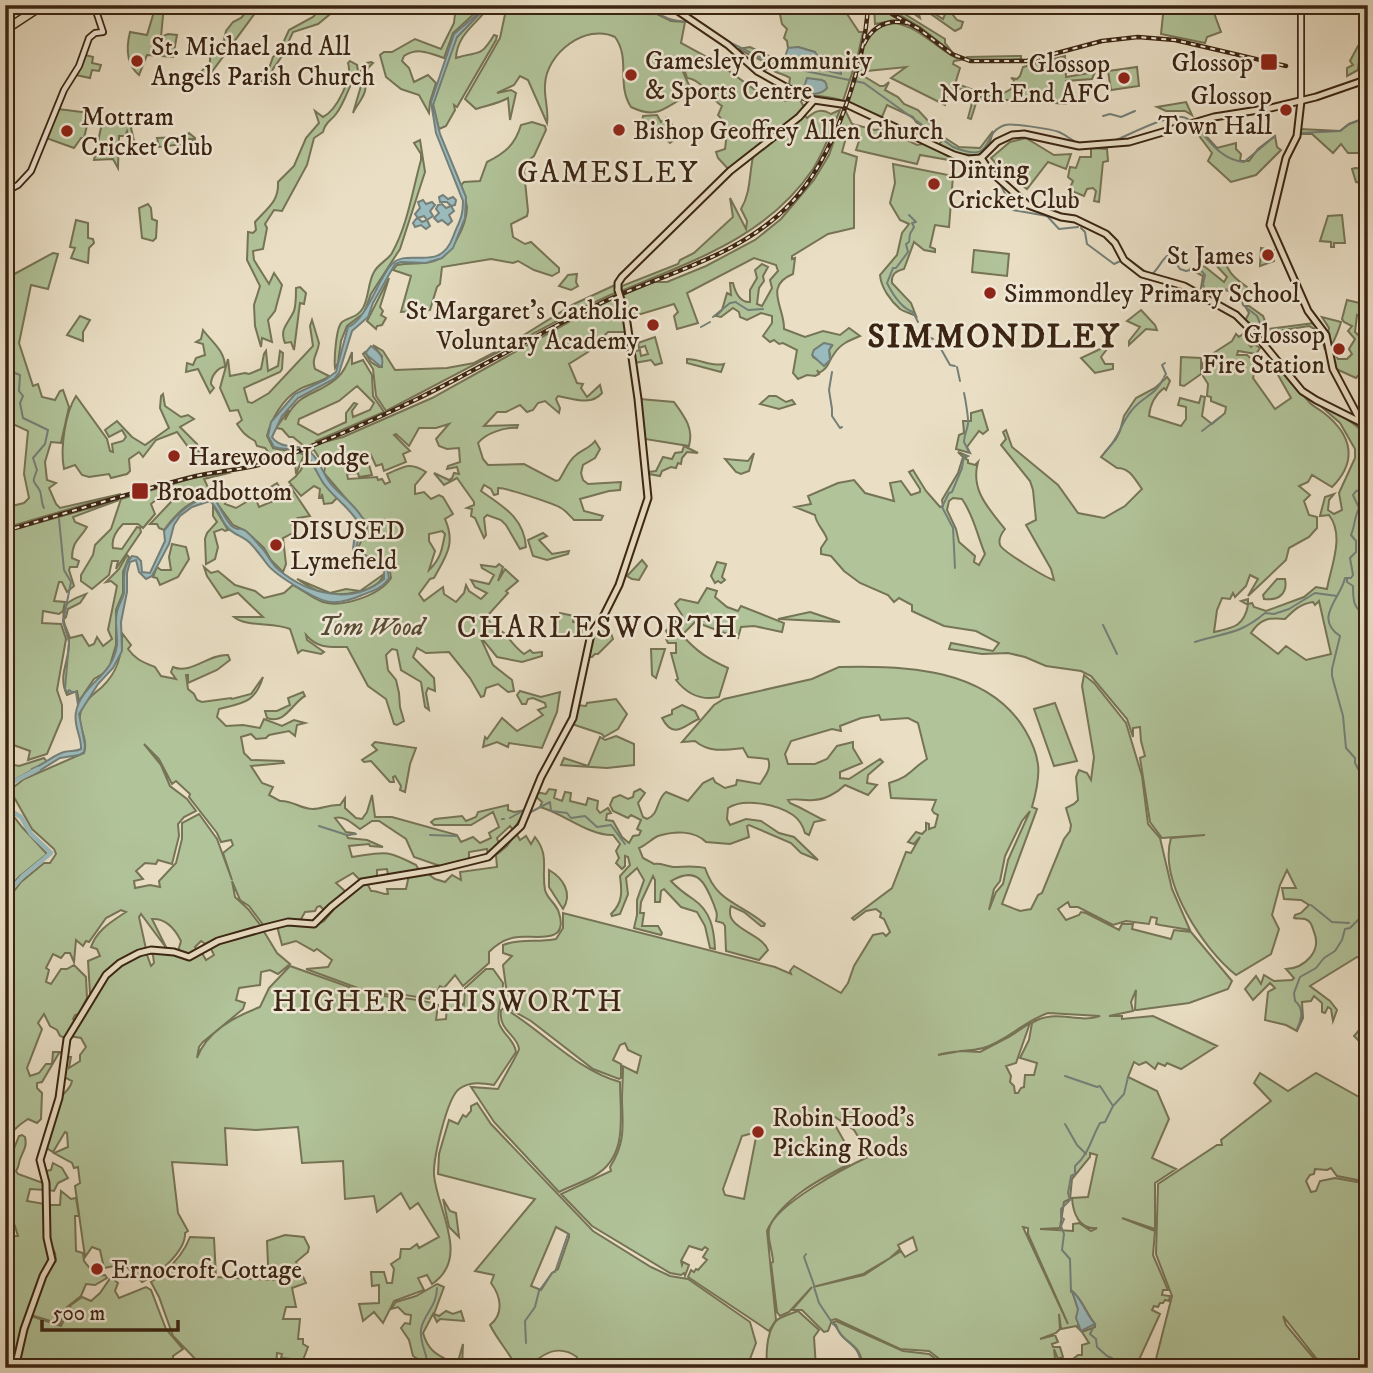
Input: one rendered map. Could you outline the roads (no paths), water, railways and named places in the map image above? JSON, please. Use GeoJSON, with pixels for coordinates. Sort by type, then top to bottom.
{"type":"FeatureCollection","features":[{"type":"Feature","properties":{"kind":"highway"},"geometry":{"type":"LineString","coordinates":[[5,30],[43,5]]}},
{"type":"Feature","properties":{"kind":"main road"},"geometry":{"type":"LineString","coordinates":[[5,192],[25,179],[34,166],[64,90],[79,66],[89,38],[103,32],[94,5]]}},
{"type":"Feature","properties":{"kind":"main road"},"geometry":{"type":"LineString","coordinates":[[669,5],[728,45],[757,71],[800,95],[814,100],[846,104],[908,131],[946,152],[968,159],[981,158],[999,141],[1016,134],[1078,146],[1133,142],[1194,123],[1301,101],[1357,85],[1368,79]]}},
{"type":"Feature","properties":{"kind":"main road"},"geometry":{"type":"LineString","coordinates":[[1301,5],[1301,101],[1297,136],[1286,158],[1270,220],[1308,311],[1325,332],[1332,368],[1368,435]]}},
{"type":"Feature","properties":{"kind":"main road"},"geometry":{"type":"LineString","coordinates":[[15,1368],[24,1329],[51,1260],[47,1238],[46,1183],[40,1157],[59,1098],[65,1045],[74,1025],[108,972],[132,956],[157,950],[189,957],[218,942],[264,928],[288,922],[310,925],[316,923],[331,907],[366,880],[428,871],[488,857],[520,827],[541,777],[570,724],[581,687],[591,634],[604,615],[624,572],[648,494],[626,316],[618,286],[627,272],[730,171],[799,117],[814,100]]}},
{"type":"Feature","properties":{"kind":"main road"},"geometry":{"type":"LineString","coordinates":[[981,158],[989,170],[1028,205],[1075,219],[1105,234],[1115,243],[1124,260],[1149,278],[1179,285],[1242,320],[1308,396],[1360,422]]}},
{"type":"Feature","properties":{"kind":"water"},"geometry":{"type":"Polygon","coordinates":[[[481,5],[488,5],[457,37],[433,105],[440,134],[466,197],[465,218],[453,248],[442,258],[426,263],[395,264],[368,317],[352,331],[339,373],[334,379],[298,398],[282,416],[272,437],[276,442],[304,449],[314,456],[329,481],[364,521],[364,529],[357,544],[358,551],[387,566],[389,578],[377,589],[355,598],[339,602],[325,601],[297,587],[271,569],[250,543],[228,528],[210,501],[192,507],[180,516],[174,525],[169,544],[152,576],[146,579],[139,572],[136,560],[130,562],[121,622],[122,651],[113,668],[98,684],[79,714],[84,752],[60,758],[34,774],[32,769],[57,755],[81,749],[76,712],[84,694],[104,673],[114,656],[117,645],[116,616],[124,592],[127,565],[132,556],[137,557],[141,561],[142,572],[150,573],[165,541],[164,531],[193,503],[215,500],[230,525],[248,533],[276,567],[317,591],[330,594],[358,592],[384,579],[384,571],[361,559],[353,550],[361,527],[324,484],[309,458],[298,451],[274,447],[268,436],[271,422],[295,394],[336,372],[348,327],[365,310],[390,266],[405,258],[440,255],[453,237],[463,201],[436,133],[431,102],[454,34],[476,15],[481,5]]]}},
{"type":"Feature","properties":{"kind":"water"},"geometry":{"type":"Polygon","coordinates":[[[798,47],[815,52],[817,55],[814,60],[825,62],[841,71],[841,74],[784,60],[788,48],[798,47]]]}},
{"type":"Feature","properties":{"kind":"water"},"geometry":{"type":"Polygon","coordinates":[[[807,78],[822,80],[827,88],[816,94],[803,91],[807,78]]]}},
{"type":"Feature","properties":{"kind":"water"},"geometry":{"type":"Polygon","coordinates":[[[443,195],[448,199],[453,197],[456,200],[455,205],[440,202],[439,197],[443,195]]]}},
{"type":"Feature","properties":{"kind":"water"},"geometry":{"type":"Polygon","coordinates":[[[423,200],[426,204],[432,202],[435,205],[430,211],[433,216],[427,220],[424,216],[418,218],[415,214],[420,208],[418,202],[423,200]]]}},
{"type":"Feature","properties":{"kind":"water"},"geometry":{"type":"Polygon","coordinates":[[[442,204],[446,208],[451,206],[454,211],[449,215],[452,221],[448,225],[434,218],[439,213],[436,209],[438,205],[442,204]]]}},
{"type":"Feature","properties":{"kind":"water"},"geometry":{"type":"Polygon","coordinates":[[[418,218],[422,222],[427,220],[430,226],[426,229],[421,225],[415,227],[413,223],[418,218]]]}},
{"type":"Feature","properties":{"kind":"water"},"geometry":{"type":"Polygon","coordinates":[[[824,343],[832,345],[829,350],[830,360],[824,366],[812,355],[814,350],[824,343]]]}},
{"type":"Feature","properties":{"kind":"water"},"geometry":{"type":"Polygon","coordinates":[[[371,346],[382,358],[381,367],[367,355],[366,352],[371,346]]]}},
{"type":"Feature","properties":{"kind":"water"},"geometry":{"type":"Polygon","coordinates":[[[1072,1291],[1095,1324],[1081,1331],[1076,1318],[1078,1309],[1072,1291]]]}},
{"type":"Feature","properties":{"kind":"waterway"},"geometry":{"type":"LineString","coordinates":[[650,5],[668,18],[690,22]]}},
{"type":"Feature","properties":{"kind":"waterway"},"geometry":{"type":"LineString","coordinates":[[725,40],[776,65],[864,83],[953,147],[967,152],[982,150],[992,134],[1005,125],[1055,131],[1078,143]]}},
{"type":"Feature","properties":{"kind":"waterway"},"geometry":{"type":"LineString","coordinates":[[1103,116],[1110,114],[1121,117],[1135,111]]}},
{"type":"Feature","properties":{"kind":"waterway"},"geometry":{"type":"LineString","coordinates":[[1114,141],[1156,122],[1181,117],[1194,124],[1222,154],[1244,162],[1275,136]]}},
{"type":"Feature","properties":{"kind":"waterway"},"geometry":{"type":"LineString","coordinates":[[1301,133],[1340,131],[1349,124],[1368,117]]}},
{"type":"Feature","properties":{"kind":"waterway"},"geometry":{"type":"LineString","coordinates":[[979,160],[1014,203],[1013,210],[1047,216],[1059,229],[1078,227]]}},
{"type":"Feature","properties":{"kind":"waterway"},"geometry":{"type":"LineString","coordinates":[[909,215],[916,222],[912,223],[914,227],[906,244],[908,252],[896,268],[893,268],[887,283],[894,296],[913,312],[918,322]]}},
{"type":"Feature","properties":{"kind":"waterway"},"geometry":{"type":"LineString","coordinates":[[1081,228],[1085,232],[1087,244],[1114,264],[1127,258],[1146,272]]}},
{"type":"Feature","properties":{"kind":"waterway"},"geometry":{"type":"LineString","coordinates":[[1151,275],[1167,256],[1171,256],[1180,269],[1186,271],[1199,268],[1205,275],[1203,284],[1206,295]]}},
{"type":"Feature","properties":{"kind":"waterway"},"geometry":{"type":"LineString","coordinates":[[1211,298],[1225,290],[1237,291],[1241,294],[1243,305],[1257,316],[1263,330],[1287,341],[1292,340]]}},
{"type":"Feature","properties":{"kind":"waterway"},"geometry":{"type":"LineString","coordinates":[[713,317],[730,303],[736,302]]}},
{"type":"Feature","properties":{"kind":"waterway"},"geometry":{"type":"LineString","coordinates":[[737,303],[748,310],[763,309]]}},
{"type":"Feature","properties":{"kind":"waterway"},"geometry":{"type":"LineString","coordinates":[[701,327],[710,322]]}},
{"type":"Feature","properties":{"kind":"waterway"},"geometry":{"type":"LineString","coordinates":[[921,328],[922,334],[933,339]]}},
{"type":"Feature","properties":{"kind":"waterway"},"geometry":{"type":"LineString","coordinates":[[941,349],[950,365],[955,366]]}},
{"type":"Feature","properties":{"kind":"waterway"},"geometry":{"type":"LineString","coordinates":[[5,363],[20,375],[19,391],[23,396],[20,403],[23,418],[48,430],[45,444],[33,458],[37,470],[34,482],[40,491],[44,508]]}},
{"type":"Feature","properties":{"kind":"waterway"},"geometry":{"type":"LineString","coordinates":[[1164,377],[1166,374],[1162,365],[1165,363]]}},
{"type":"Feature","properties":{"kind":"waterway"},"geometry":{"type":"LineString","coordinates":[[957,367],[960,381]]}},
{"type":"Feature","properties":{"kind":"waterway"},"geometry":{"type":"LineString","coordinates":[[832,372],[829,390],[832,409]]}},
{"type":"Feature","properties":{"kind":"waterway"},"geometry":{"type":"LineString","coordinates":[[1105,452],[1132,410],[1157,388],[1163,379]]}},
{"type":"Feature","properties":{"kind":"waterway"},"geometry":{"type":"LineString","coordinates":[[964,393],[968,422],[964,442],[969,452]]}},
{"type":"Feature","properties":{"kind":"waterway"},"geometry":{"type":"LineString","coordinates":[[832,410],[832,416],[840,428],[842,427]]}},
{"type":"Feature","properties":{"kind":"waterway"},"geometry":{"type":"LineString","coordinates":[[1202,431],[1220,417]]}},
{"type":"Feature","properties":{"kind":"waterway"},"geometry":{"type":"LineString","coordinates":[[955,568],[953,528],[942,507],[952,492],[962,468],[964,455],[967,456]]}},
{"type":"Feature","properties":{"kind":"waterway"},"geometry":{"type":"LineString","coordinates":[[1368,466],[1365,473],[1367,481],[1362,490],[1353,495],[1359,508],[1351,535],[1356,541],[1356,552],[1350,558],[1353,575],[1351,578],[1345,578],[1329,615],[1332,629],[1340,636],[1332,676],[1343,716],[1346,748],[1355,758],[1364,780],[1368,802]]}},
{"type":"Feature","properties":{"kind":"waterway"},"geometry":{"type":"LineString","coordinates":[[59,519],[64,570],[71,582],[63,622],[69,642],[65,689],[68,693],[69,690],[76,692],[78,705]]}},
{"type":"Feature","properties":{"kind":"waterway"},"geometry":{"type":"LineString","coordinates":[[1347,579],[1353,586],[1357,608],[1368,616]]}},
{"type":"Feature","properties":{"kind":"waterway"},"geometry":{"type":"LineString","coordinates":[[1195,642],[1240,629],[1265,613],[1274,614],[1289,609],[1315,593],[1337,596]]}},
{"type":"Feature","properties":{"kind":"waterway"},"geometry":{"type":"LineString","coordinates":[[1103,625],[1117,654]]}},
{"type":"Feature","properties":{"kind":"waterway"},"geometry":{"type":"LineString","coordinates":[[5,796],[13,782],[38,769]]}},
{"type":"Feature","properties":{"kind":"waterway"},"geometry":{"type":"LineString","coordinates":[[5,798],[8,809],[21,817],[31,834],[51,853],[23,876],[5,896]]}},
{"type":"Feature","properties":{"kind":"waterway"},"geometry":{"type":"LineString","coordinates":[[529,813],[550,802],[551,811],[567,813],[571,818],[585,816],[597,827],[611,825],[625,844]]}},
{"type":"Feature","properties":{"kind":"waterway"},"geometry":{"type":"LineString","coordinates":[[510,818],[524,810]]}},
{"type":"Feature","properties":{"kind":"waterway"},"geometry":{"type":"LineString","coordinates":[[319,826],[347,835],[356,834]]}},
{"type":"Feature","properties":{"kind":"waterway"},"geometry":{"type":"LineString","coordinates":[[430,835],[457,836]]}},
{"type":"Feature","properties":{"kind":"waterway"},"geometry":{"type":"LineString","coordinates":[[1311,905],[1332,922],[1349,923]]}},
{"type":"Feature","properties":{"kind":"waterway"},"geometry":{"type":"LineString","coordinates":[[1297,1029],[1301,1014],[1294,993],[1300,977],[1316,968],[1324,958],[1335,951],[1345,929],[1350,928],[1362,916]]}},
{"type":"Feature","properties":{"kind":"waterway"},"geometry":{"type":"LineString","coordinates":[[1362,1031],[1368,1029]]}},
{"type":"Feature","properties":{"kind":"waterway"},"geometry":{"type":"LineString","coordinates":[[1065,1076],[1100,1086],[1113,1106],[1105,1122],[1100,1123],[1084,1156],[1075,1166],[1068,1193],[1070,1200],[1061,1209],[1061,1217],[1064,1219],[1061,1226],[1064,1234],[1062,1250],[1070,1259],[1071,1292]]}},
{"type":"Feature","properties":{"kind":"waterway"},"geometry":{"type":"LineString","coordinates":[[1113,1106],[1124,1094],[1128,1077]]}},
{"type":"Feature","properties":{"kind":"waterway"},"geometry":{"type":"LineString","coordinates":[[1065,1124],[1077,1145],[1086,1154]]}},
{"type":"Feature","properties":{"kind":"waterway"},"geometry":{"type":"LineString","coordinates":[[555,1272],[568,1234]]}},
{"type":"Feature","properties":{"kind":"waterway"},"geometry":{"type":"LineString","coordinates":[[806,1254],[804,1257],[814,1285]]}},
{"type":"Feature","properties":{"kind":"waterway"},"geometry":{"type":"LineString","coordinates":[[526,1343],[525,1321],[535,1307],[539,1291],[552,1273]]}},
{"type":"Feature","properties":{"kind":"waterway"},"geometry":{"type":"LineString","coordinates":[[814,1287],[819,1303],[831,1321]]}},
{"type":"Feature","properties":{"kind":"waterway"},"geometry":{"type":"LineString","coordinates":[[428,1368],[421,1329],[435,1300],[437,1288]]}},
{"type":"Feature","properties":{"kind":"waterway"},"geometry":{"type":"LineString","coordinates":[[832,1323],[858,1352],[862,1368]]}},
{"type":"Feature","properties":{"kind":"waterway"},"geometry":{"type":"LineString","coordinates":[[1095,1324],[1090,1334],[1096,1339],[1097,1347],[1112,1358],[1110,1360],[1113,1368]]}},
{"type":"Feature","properties":{"kind":"railway"},"geometry":{"type":"LineString","coordinates":[[5,531],[168,483],[256,466],[294,453],[398,408],[597,305],[699,263],[748,238],[791,203],[806,185],[833,137],[861,55],[868,5]]}},
{"type":"Feature","properties":{"kind":"railway"},"geometry":{"type":"LineString","coordinates":[[881,5],[952,54],[970,61],[1027,61],[1102,41],[1138,37],[1175,40],[1286,66]]}},
{"type":"Feature","properties":{"kind":"railway"},"geometry":{"type":"LineString","coordinates":[[864,44],[882,25],[907,23]]}},
{"type":"Feature","properties":{"kind":"place","name":"St. Michael and All Angels Parish Church"},"geometry":{"type":"Point","coordinates":[137,61]}},
{"type":"Feature","properties":{"kind":"place","name":"Glossop"},"geometry":{"type":"Point","coordinates":[1269,62]}},
{"type":"Feature","properties":{"kind":"place","name":"Gamesley Community & Sports Centre"},"geometry":{"type":"Point","coordinates":[631,75]}},
{"type":"Feature","properties":{"kind":"place","name":"Glossop North End AFC"},"geometry":{"type":"Point","coordinates":[1124,78]}},
{"type":"Feature","properties":{"kind":"place","name":"Glossop Town Hall"},"geometry":{"type":"Point","coordinates":[1286,110]}},
{"type":"Feature","properties":{"kind":"place","name":"Bishop Geoffrey Allen Church"},"geometry":{"type":"Point","coordinates":[619,130]}},
{"type":"Feature","properties":{"kind":"place","name":"Mottram Cricket Club"},"geometry":{"type":"Point","coordinates":[67,131]}},
{"type":"Feature","properties":{"kind":"place","name":"Dinting Cricket Club"},"geometry":{"type":"Point","coordinates":[934,184]}},
{"type":"Feature","properties":{"kind":"place","name":"St James"},"geometry":{"type":"Point","coordinates":[1268,255]}},
{"type":"Feature","properties":{"kind":"place","name":"Simmondley Primary School"},"geometry":{"type":"Point","coordinates":[990,293]}},
{"type":"Feature","properties":{"kind":"place","name":"St Margaret's Catholic Voluntary Academy"},"geometry":{"type":"Point","coordinates":[653,325]}},
{"type":"Feature","properties":{"kind":"place","name":"Glossop Fire Station"},"geometry":{"type":"Point","coordinates":[1339,349]}},
{"type":"Feature","properties":{"kind":"place","name":"Harewood Lodge"},"geometry":{"type":"Point","coordinates":[174,456]}},
{"type":"Feature","properties":{"kind":"place","name":"Broadbottom"},"geometry":{"type":"Point","coordinates":[140,491]}},
{"type":"Feature","properties":{"kind":"place","name":"DISUSED Lymefield"},"geometry":{"type":"Point","coordinates":[276,545]}},
{"type":"Feature","properties":{"kind":"place","name":"Robin Hood's Picking Rods"},"geometry":{"type":"Point","coordinates":[758,1132]}},
{"type":"Feature","properties":{"kind":"place","name":"Ernocroft Cottage"},"geometry":{"type":"Point","coordinates":[97,1269]}},
{"type":"Feature","properties":{"kind":"district","name":"GAMESLEY"},"geometry":{"type":"Point","coordinates":[608,172]}},
{"type":"Feature","properties":{"kind":"district","name":"SIMMONDLEY"},"geometry":{"type":"Point","coordinates":[994,335]}},
{"type":"Feature","properties":{"kind":"district","name":"CHARLESWORTH"},"geometry":{"type":"Point","coordinates":[598,627]}},
{"type":"Feature","properties":{"kind":"district","name":"HIGHER CHISWORTH"},"geometry":{"type":"Point","coordinates":[448,1001]}},
{"type":"Feature","properties":{"kind":"park label","name":"Tom Wood"},"geometry":{"type":"Point","coordinates":[371,626]}}]}
